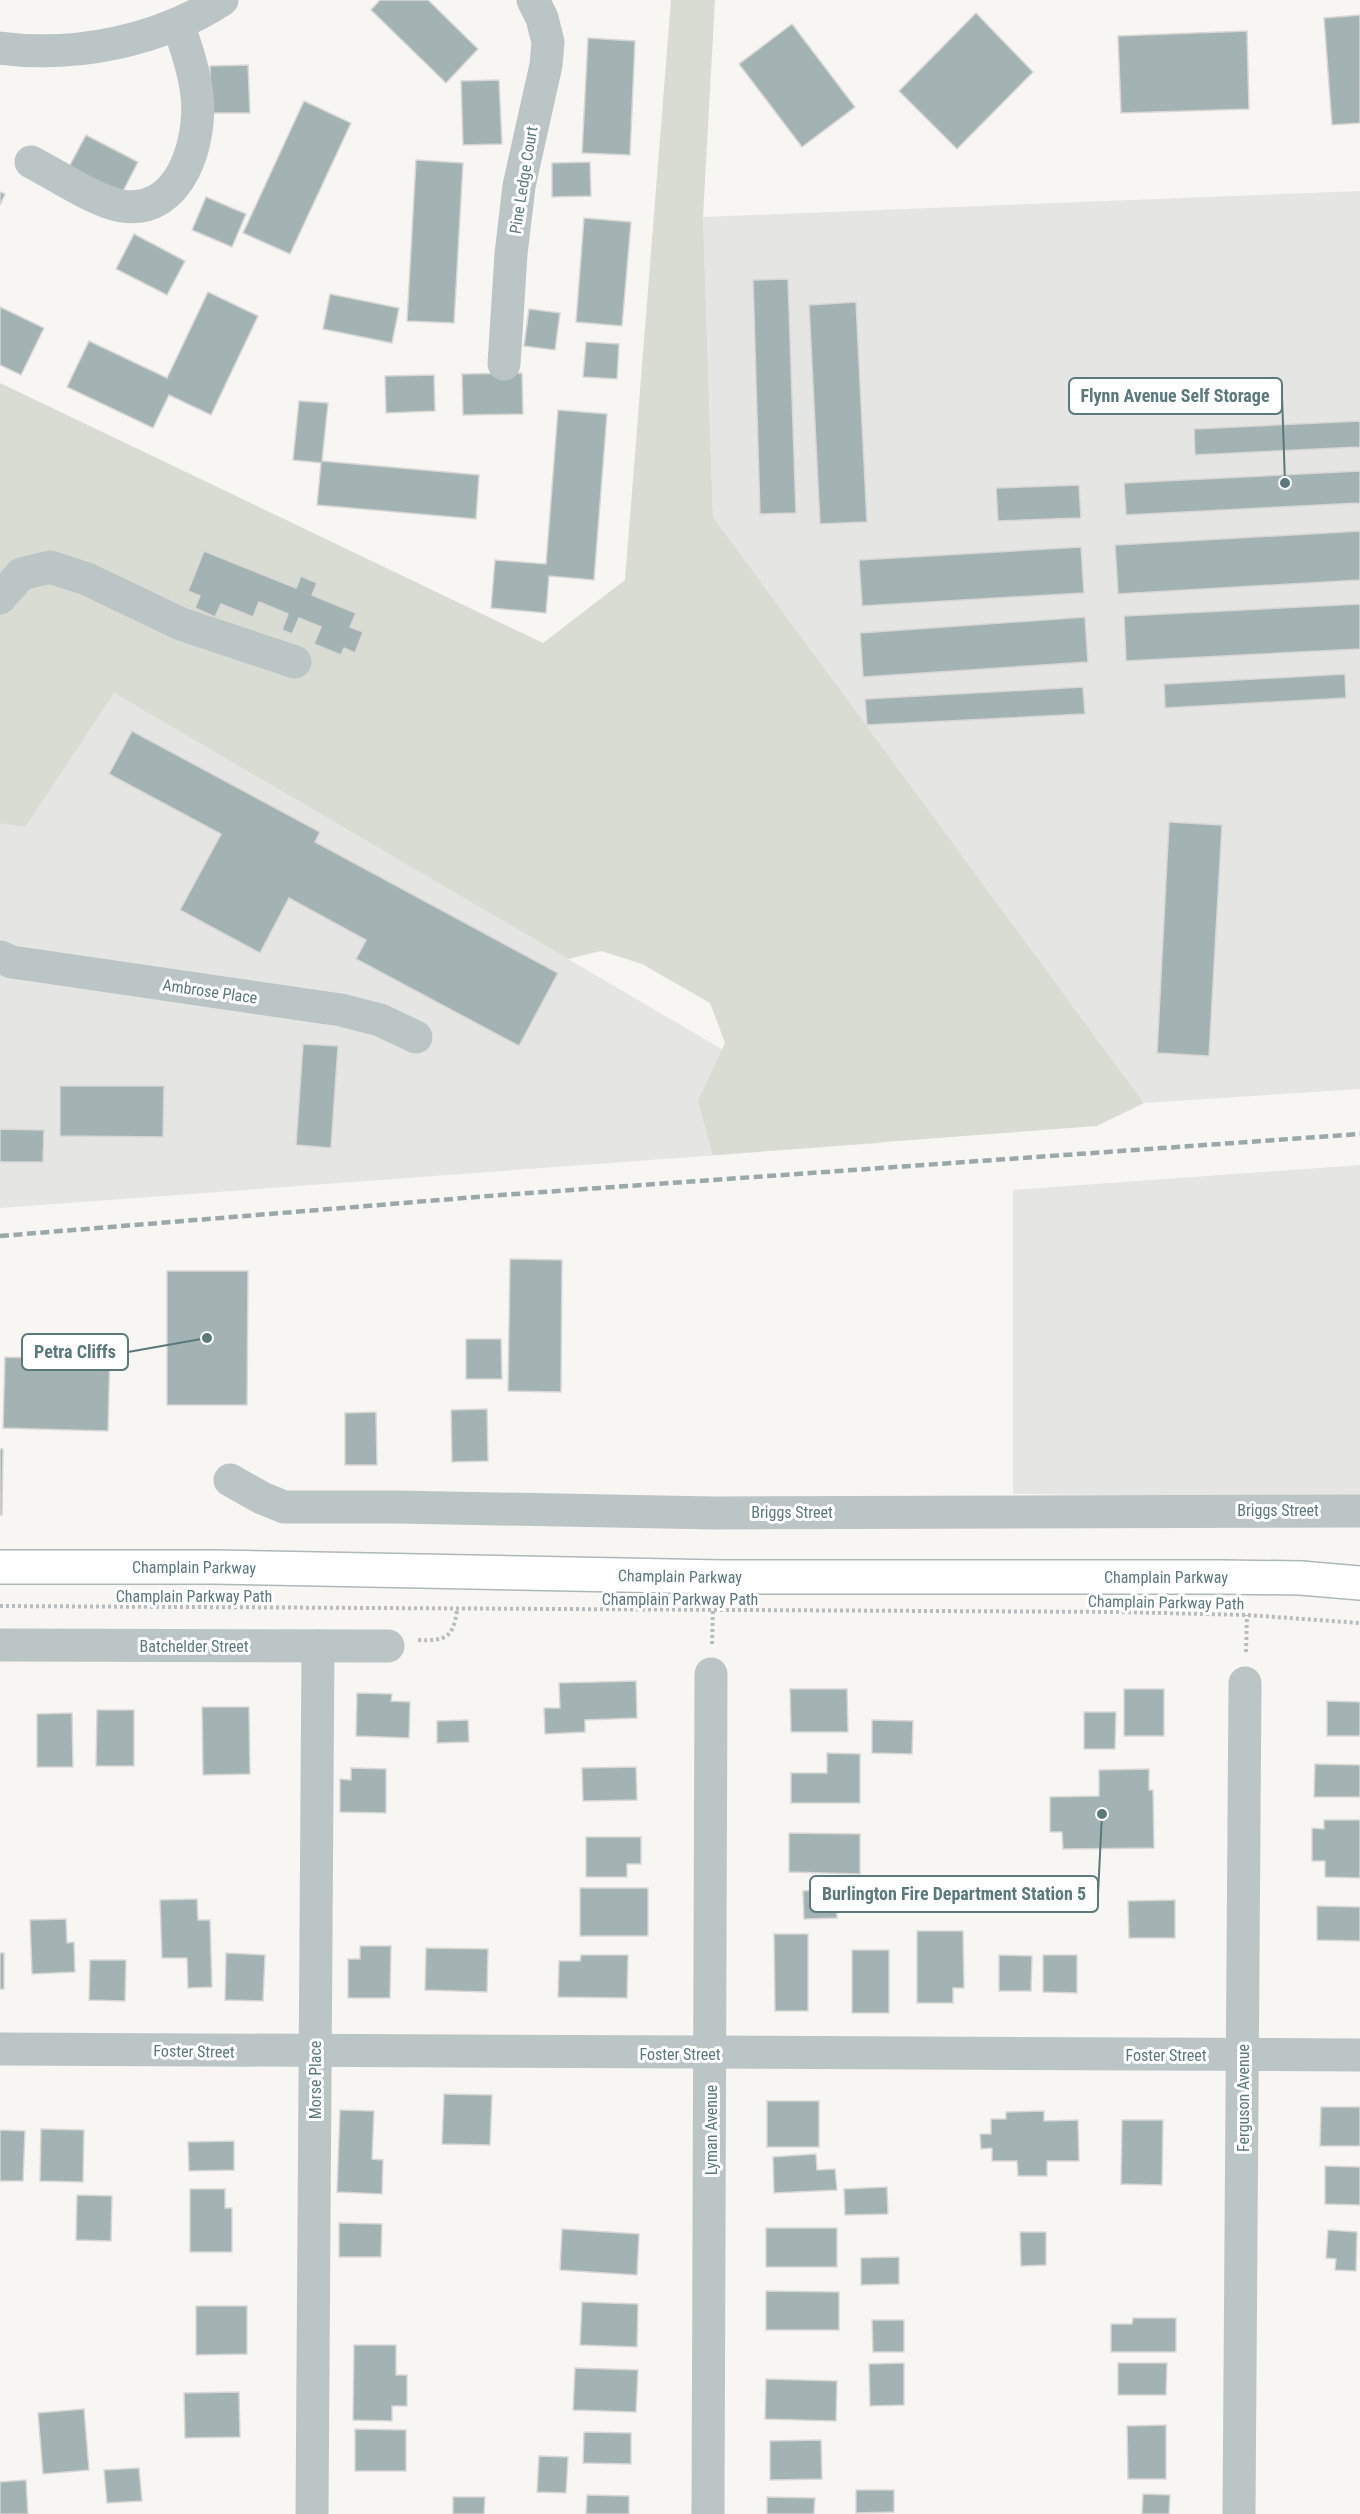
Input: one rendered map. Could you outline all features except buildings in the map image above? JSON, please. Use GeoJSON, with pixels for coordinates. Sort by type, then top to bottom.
{"type":"FeatureCollection","features":[{"type":"Feature","properties":{"kind":"main road","name":"Champlain Parkway"},"geometry":{"type":"LineString","coordinates":[[0,1567],[226,1568],[722,1577],[1222,1577],[1301,1578],[1360,1583]]}},
{"type":"Feature","properties":{"kind":"street"},"geometry":{"type":"LineString","coordinates":[[0,48],[58,50],[141,37],[178,24],[222,0]]}},
{"type":"Feature","properties":{"kind":"street","name":"Pine Ledge Court"},"geometry":{"type":"LineString","coordinates":[[504,364],[511,254],[519,186],[546,66],[548,42],[542,18],[533,0]]}},
{"type":"Feature","properties":{"kind":"street"},"geometry":{"type":"LineString","coordinates":[[31,162],[107,202],[122,206],[147,204],[163,198],[174,188],[187,164],[194,143],[198,118],[197,94],[191,62],[178,24]]}},
{"type":"Feature","properties":{"kind":"street"},"geometry":{"type":"LineString","coordinates":[[0,598],[21,574],[50,567],[87,579],[181,624],[295,662]]}},
{"type":"Feature","properties":{"kind":"street","name":"Ambrose Place"},"geometry":{"type":"LineString","coordinates":[[0,957],[12,962],[341,1010],[380,1020],[416,1037]]}},
{"type":"Feature","properties":{"kind":"street","name":"Briggs Street"},"geometry":{"type":"LineString","coordinates":[[230,1480],[284,1507],[398,1506],[704,1513],[1360,1511]]}},
{"type":"Feature","properties":{"kind":"street","name":"Batchelder Street"},"geometry":{"type":"LineString","coordinates":[[0,1645],[388,1646]]}},
{"type":"Feature","properties":{"kind":"street","name":"Morse Place"},"geometry":{"type":"LineString","coordinates":[[312,2514],[318,1646]]}},
{"type":"Feature","properties":{"kind":"street","name":"Lyman Avenue"},"geometry":{"type":"LineString","coordinates":[[708,2514],[711,1674]]}},
{"type":"Feature","properties":{"kind":"street","name":"Ferguson Avenue"},"geometry":{"type":"LineString","coordinates":[[1239,2514],[1245,1683]]}},
{"type":"Feature","properties":{"kind":"street","name":"Foster Street"},"geometry":{"type":"LineString","coordinates":[[0,2049],[711,2054],[1360,2055]]}},
{"type":"Feature","properties":{"kind":"path","name":"Champlain Parkway Path"},"geometry":{"type":"LineString","coordinates":[[0,1606],[1108,1612],[1247,1615],[1360,1623]]}},
{"type":"Feature","properties":{"kind":"path"},"geometry":{"type":"LineString","coordinates":[[388,1646],[404,1639],[438,1640],[449,1635],[455,1626],[457,1610]]}},
{"type":"Feature","properties":{"kind":"path"},"geometry":{"type":"LineString","coordinates":[[1245,1683],[1247,1615]]}},
{"type":"Feature","properties":{"kind":"shaded area"},"geometry":{"type":"Polygon","coordinates":[[[671,0],[715,0],[703,217],[713,517],[1144,1103],[1097,1126],[713,1155],[698,1101],[725,1043],[710,1003],[642,964],[601,951],[568,959],[114,693],[25,827],[0,823],[0,383],[543,643],[625,580],[671,0]]]}},
{"type":"Feature","properties":{"kind":"shaded area"},"geometry":{"type":"Polygon","coordinates":[[[1360,191],[1360,1089],[1144,1103],[713,517],[703,217],[1360,191]]]}},
{"type":"Feature","properties":{"kind":"shaded area"},"geometry":{"type":"Polygon","coordinates":[[[0,626],[882,1143],[0,1208],[0,626]]]}},
{"type":"Feature","properties":{"kind":"shaded area"},"geometry":{"type":"Polygon","coordinates":[[[1360,1165],[1360,1498],[1013,1494],[1013,1190],[1360,1165]]]}},
{"type":"Feature","properties":{"kind":"railway"},"geometry":{"type":"LineString","coordinates":[[0,1236],[501,1195],[1360,1134]]}},
{"type":"Feature","properties":{"kind":"place","name":"Flynn Avenue Self Storage"},"geometry":{"type":"Point","coordinates":[1285,483]}},
{"type":"Feature","properties":{"kind":"place","name":"Petra Cliffs"},"geometry":{"type":"Point","coordinates":[207,1338]}},
{"type":"Feature","properties":{"kind":"place","name":"Burlington Fire Department Station 5"},"geometry":{"type":"Point","coordinates":[1102,1814]}}]}
